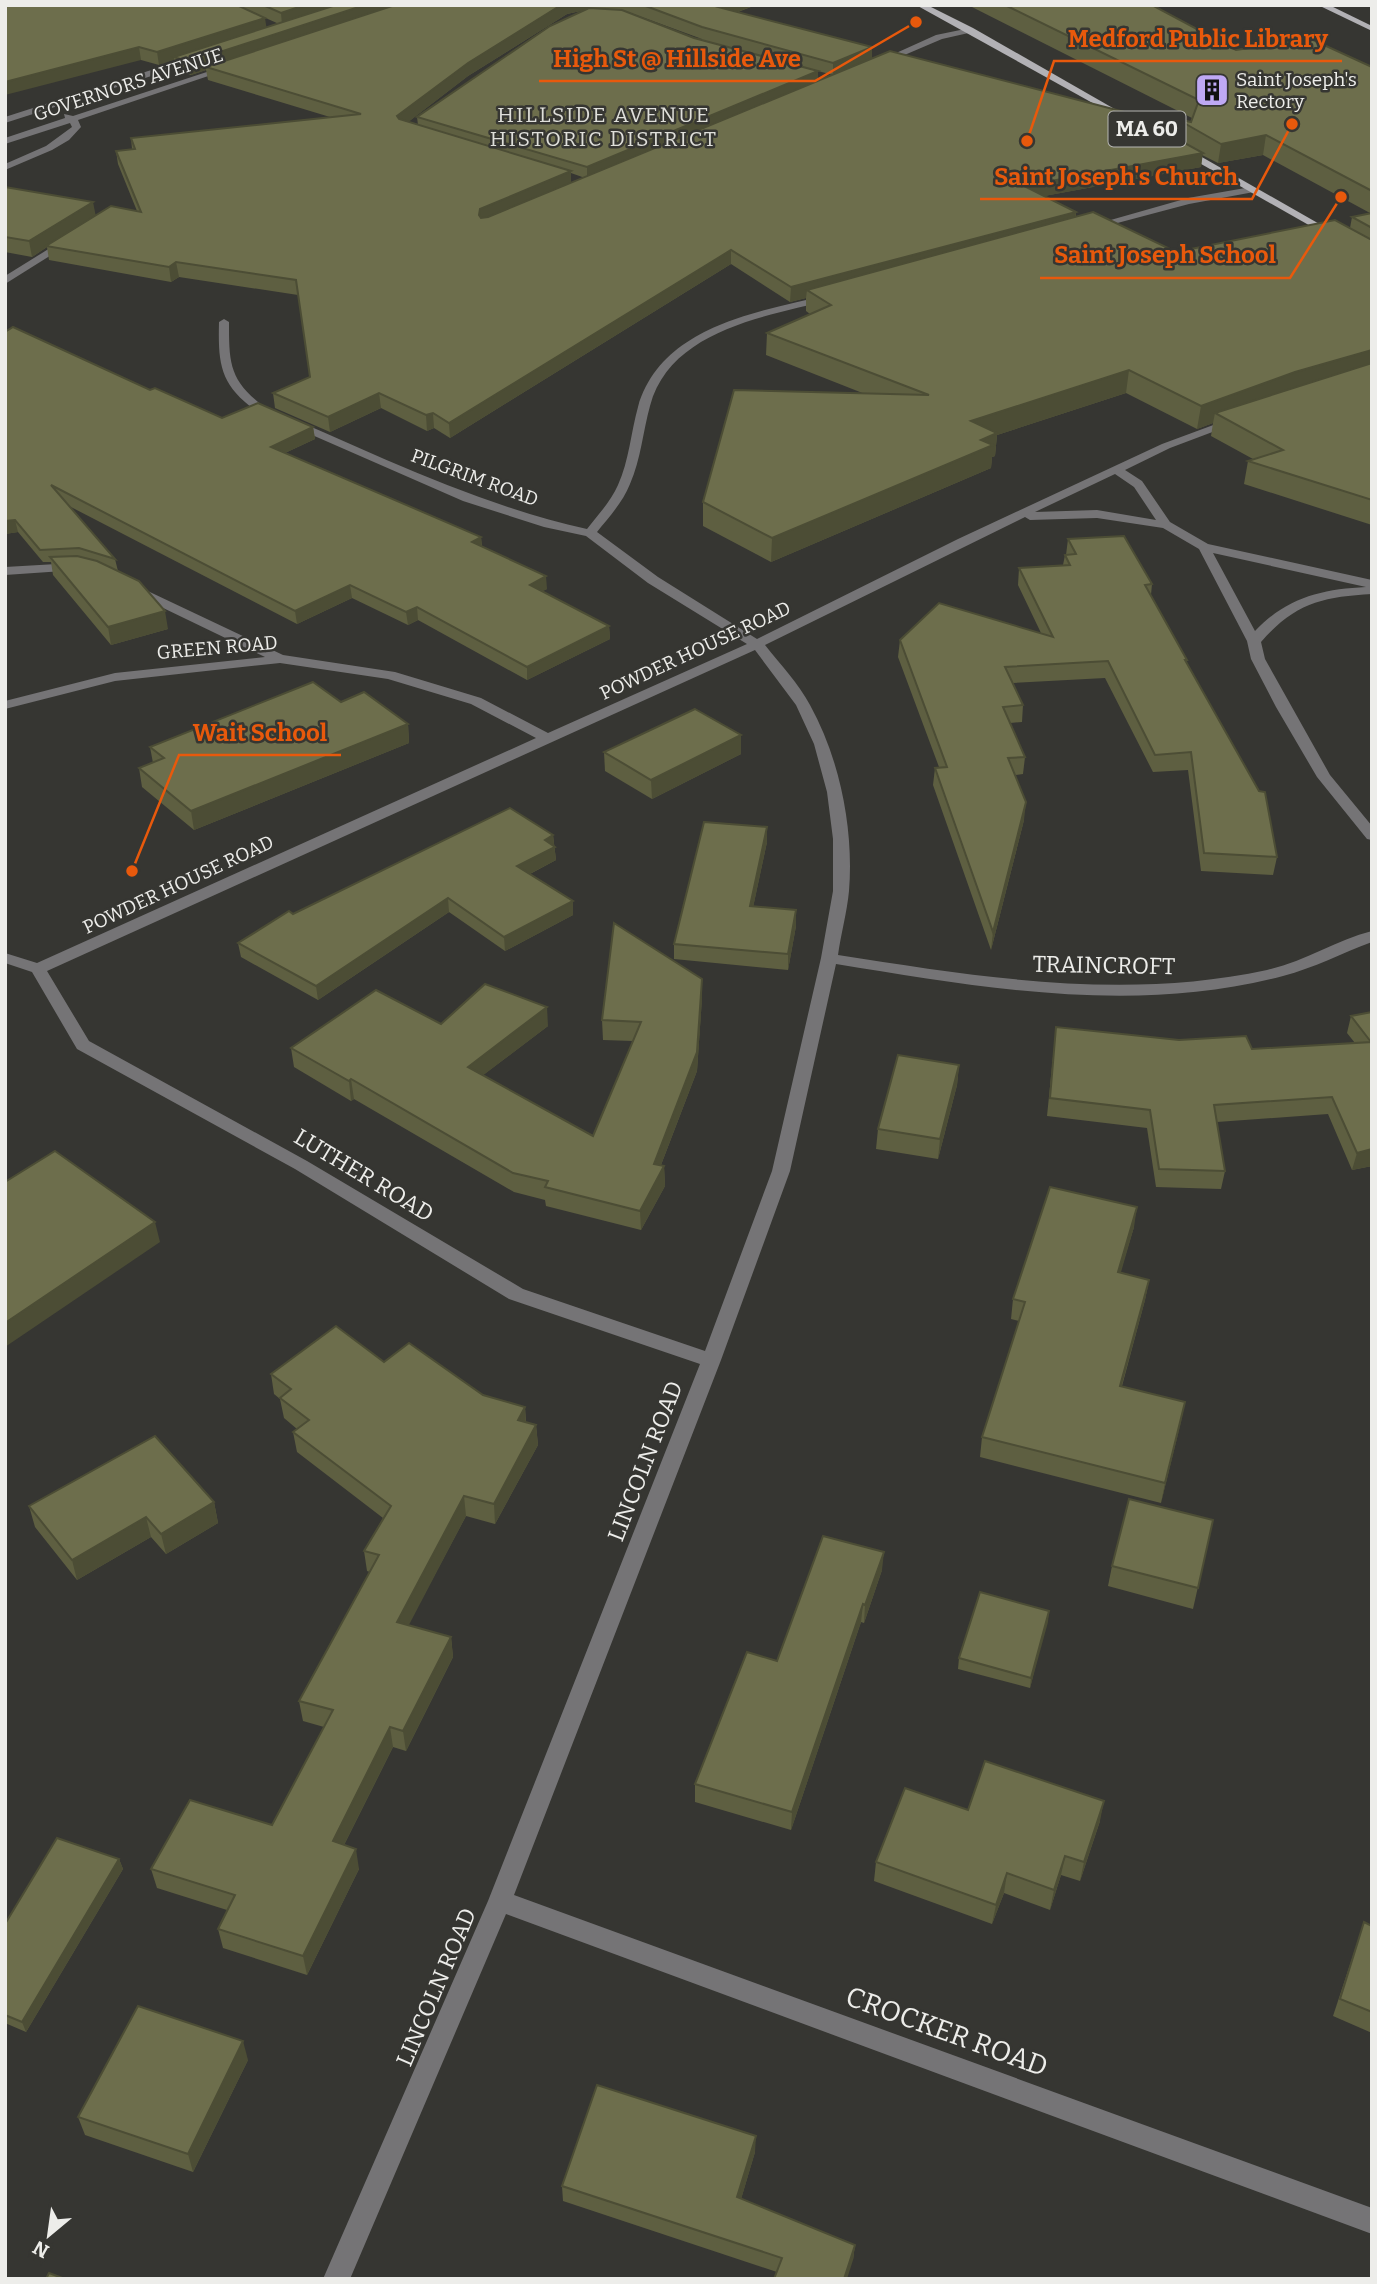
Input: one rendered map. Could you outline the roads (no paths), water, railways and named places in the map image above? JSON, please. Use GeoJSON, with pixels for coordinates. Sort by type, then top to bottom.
{"type":"FeatureCollection","features":[{"type":"Feature","properties":{"kind":"main road","name":"MA 60"},"geometry":{"type":"LineString","coordinates":[[920,5],[1136,123]]}},
{"type":"Feature","properties":{"kind":"main road"},"geometry":{"type":"LineString","coordinates":[[1322,5],[1372,29]]}},
{"type":"Feature","properties":{"kind":"main road","name":"MA 60"},"geometry":{"type":"LineString","coordinates":[[1173,144],[1372,258]]}},
{"type":"Feature","properties":{"kind":"street"},"geometry":{"type":"LineString","coordinates":[[869,66],[939,37],[970,30]]}},
{"type":"Feature","properties":{"kind":"street","name":"GOVERNORS AVENUE"},"geometry":{"type":"LineString","coordinates":[[5,120],[203,56]]}},
{"type":"Feature","properties":{"kind":"street","name":"GOVERNORS AVENUE"},"geometry":{"type":"LineString","coordinates":[[5,141],[236,65]]}},
{"type":"Feature","properties":{"kind":"street"},"geometry":{"type":"LineString","coordinates":[[5,167],[66,138],[77,127],[73,119],[49,106]]}},
{"type":"Feature","properties":{"kind":"street"},"geometry":{"type":"LineString","coordinates":[[1075,231],[1188,201],[1251,190]]}},
{"type":"Feature","properties":{"kind":"street"},"geometry":{"type":"LineString","coordinates":[[5,281],[82,233]]}},
{"type":"Feature","properties":{"kind":"street"},"geometry":{"type":"LineString","coordinates":[[590,533],[616,500],[625,483],[647,396],[660,370],[670,360],[686,348],[718,332],[838,295]]}},
{"type":"Feature","properties":{"kind":"street","name":"PILGRIM ROAD"},"geometry":{"type":"LineString","coordinates":[[223,322],[223,366],[227,376],[245,398],[258,408],[467,498],[548,524],[590,533],[653,580],[757,644]]}},
{"type":"Feature","properties":{"kind":"street","name":"POWDER HOUSE ROAD"},"geometry":{"type":"LineString","coordinates":[[38,969],[757,644],[962,542],[1166,446],[1252,413]]}},
{"type":"Feature","properties":{"kind":"street"},"geometry":{"type":"LineString","coordinates":[[1117,470],[1138,484],[1166,526]]}},
{"type":"Feature","properties":{"kind":"street"},"geometry":{"type":"LineString","coordinates":[[1020,517],[1097,514],[1166,526],[1204,547],[1372,584]]}},
{"type":"Feature","properties":{"kind":"street"},"geometry":{"type":"LineString","coordinates":[[1204,547],[1254,641],[1258,659],[1276,695],[1324,777],[1372,836]]}},
{"type":"Feature","properties":{"kind":"street"},"geometry":{"type":"LineString","coordinates":[[5,571],[81,567],[93,570]]}},
{"type":"Feature","properties":{"kind":"street"},"geometry":{"type":"LineString","coordinates":[[123,583],[280,659]]}},
{"type":"Feature","properties":{"kind":"street"},"geometry":{"type":"LineString","coordinates":[[1254,641],[1278,614],[1299,602],[1337,592],[1372,590]]}},
{"type":"Feature","properties":{"kind":"street","name":"LINCOLN ROAD"},"geometry":{"type":"LineString","coordinates":[[337,2279],[500,1901],[711,1360],[781,1171],[830,958],[841,891],[840,839],[834,792],[821,744],[803,705],[757,644]]}},
{"type":"Feature","properties":{"kind":"street","name":"GREEN ROAD"},"geometry":{"type":"LineString","coordinates":[[5,705],[115,677],[280,659],[390,676],[476,701],[548,738]]}},
{"type":"Feature","properties":{"kind":"street","name":"TRAINCROFT"},"geometry":{"type":"LineString","coordinates":[[830,958],[1004,985],[1137,991],[1184,989],[1267,975],[1302,965],[1372,936]]}},
{"type":"Feature","properties":{"kind":"street"},"geometry":{"type":"LineString","coordinates":[[5,958],[38,969]]}},
{"type":"Feature","properties":{"kind":"street","name":"LUTHER ROAD"},"geometry":{"type":"LineString","coordinates":[[38,969],[83,1045],[300,1165],[516,1294],[711,1360]]}},
{"type":"Feature","properties":{"kind":"street","name":"CROCKER ROAD"},"geometry":{"type":"LineString","coordinates":[[500,1901],[1372,2221]]}},
{"type":"Feature","properties":{"kind":"place","name":"High St @ Hillside Ave"},"geometry":{"type":"Point","coordinates":[916,22]}},
{"type":"Feature","properties":{"kind":"place","name":"Saint Joseph's Rectory"},"geometry":{"type":"Point","coordinates":[1212,90]}},
{"type":"Feature","properties":{"kind":"place","name":"Saint Joseph's Church"},"geometry":{"type":"Point","coordinates":[1292,124]}},
{"type":"Feature","properties":{"kind":"place","name":"Medford Public Library"},"geometry":{"type":"Point","coordinates":[1027,141]}},
{"type":"Feature","properties":{"kind":"place","name":"Saint Joseph School"},"geometry":{"type":"Point","coordinates":[1341,197]}},
{"type":"Feature","properties":{"kind":"place","name":"Wait School"},"geometry":{"type":"Point","coordinates":[132,871]}},
{"type":"Feature","properties":{"kind":"district","name":"HILLSIDE AVENUE HISTORIC DISTRICT"},"geometry":{"type":"Point","coordinates":[604,127]}}]}
